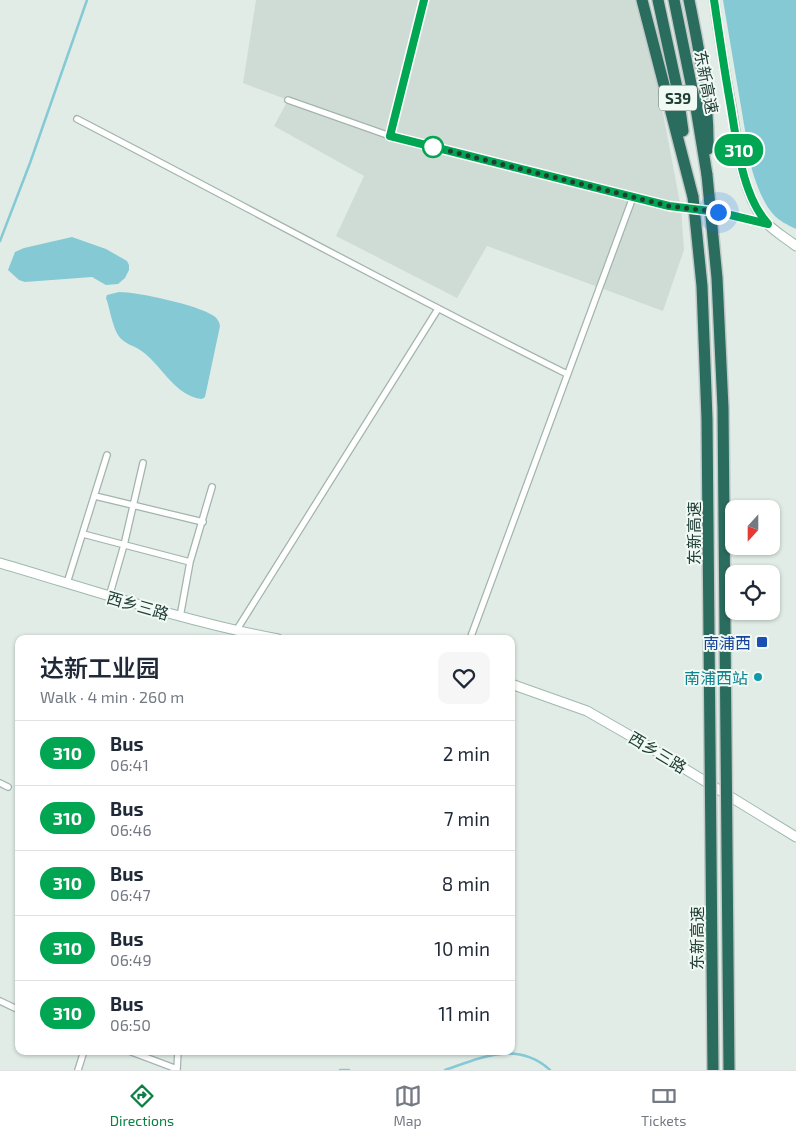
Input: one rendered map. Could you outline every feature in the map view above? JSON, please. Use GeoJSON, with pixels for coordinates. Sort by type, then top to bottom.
{"type":"FeatureCollection","features":[{"type":"Feature","properties":{"kind":"highway"},"geometry":{"type":"LineString","coordinates":[[642,0],[693,197]]}},
{"type":"Feature","properties":{"kind":"highway","name":"东新高速"},"geometry":{"type":"LineString","coordinates":[[658,0],[677,88],[693,197],[702,286],[707,419],[714,1070]]}},
{"type":"Feature","properties":{"kind":"highway","name":"东新高速"},"geometry":{"type":"LineString","coordinates":[[674,0],[696,108],[707,176],[717,278],[723,408],[729,1070]]}},
{"type":"Feature","properties":{"kind":"highway"},"geometry":{"type":"LineString","coordinates":[[689,0],[697,40],[709,127],[707,176]]}},
{"type":"Feature","properties":{"kind":"street"},"geometry":{"type":"LineString","coordinates":[[390,136],[424,0]]}},
{"type":"Feature","properties":{"kind":"street"},"geometry":{"type":"LineString","coordinates":[[714,0],[737,143],[745,180],[752,201],[768,224],[796,246]]}},
{"type":"Feature","properties":{"kind":"street"},"geometry":{"type":"LineString","coordinates":[[288,100],[390,136],[633,197],[681,208],[718,212],[768,224]]}},
{"type":"Feature","properties":{"kind":"street"},"geometry":{"type":"LineString","coordinates":[[77,119],[438,309],[567,374]]}},
{"type":"Feature","properties":{"kind":"street"},"geometry":{"type":"LineString","coordinates":[[471,635],[633,197]]}},
{"type":"Feature","properties":{"kind":"street"},"geometry":{"type":"LineString","coordinates":[[236,631],[438,309]]}},
{"type":"Feature","properties":{"kind":"street"},"geometry":{"type":"LineString","coordinates":[[67,583],[107,455]]}},
{"type":"Feature","properties":{"kind":"street"},"geometry":{"type":"LineString","coordinates":[[109,597],[124,545],[143,463]]}},
{"type":"Feature","properties":{"kind":"street"},"geometry":{"type":"LineString","coordinates":[[180,617],[190,562],[212,487]]}},
{"type":"Feature","properties":{"kind":"street"},"geometry":{"type":"LineString","coordinates":[[95,496],[203,522]]}},
{"type":"Feature","properties":{"kind":"street"},"geometry":{"type":"LineString","coordinates":[[83,534],[190,562]]}},
{"type":"Feature","properties":{"kind":"street","name":"西乡三路"},"geometry":{"type":"LineString","coordinates":[[0,562],[109,597],[180,617],[257,635]]}},
{"type":"Feature","properties":{"kind":"street","name":"西乡三路"},"geometry":{"type":"LineString","coordinates":[[515,685],[587,711],[796,837]]}},
{"type":"Feature","properties":{"kind":"street"},"geometry":{"type":"LineString","coordinates":[[0,783],[8,787]]}},
{"type":"Feature","properties":{"kind":"street"},"geometry":{"type":"LineString","coordinates":[[0,1001],[15,1008]]}},
{"type":"Feature","properties":{"kind":"street"},"geometry":{"type":"LineString","coordinates":[[78,1070],[83,1055]]}},
{"type":"Feature","properties":{"kind":"street"},"geometry":{"type":"LineString","coordinates":[[140,1055],[177,1069],[178,1055]]}},
{"type":"Feature","properties":{"kind":"shaded area"},"geometry":{"type":"Polygon","coordinates":[[[256,0],[635,0],[655,71],[681,208],[684,250],[663,311],[487,246],[457,298],[336,236],[364,176],[274,126],[288,100],[243,83],[256,0]]]}},
{"type":"Feature","properties":{"kind":"water"},"geometry":{"type":"Polygon","coordinates":[[[723,0],[796,0],[796,229],[778,219],[769,209],[760,192],[751,166],[723,0]]]}},
{"type":"Feature","properties":{"kind":"water"},"geometry":{"type":"Polygon","coordinates":[[[72,237],[106,249],[127,261],[129,270],[125,278],[118,284],[106,285],[92,277],[25,282],[19,280],[8,270],[15,252],[24,248],[72,237]]]}},
{"type":"Feature","properties":{"kind":"water"},"geometry":{"type":"Polygon","coordinates":[[[119,292],[182,304],[206,312],[217,319],[220,326],[205,397],[202,399],[193,397],[184,392],[143,352],[120,338],[114,327],[106,298],[107,295],[119,292]]]}},
{"type":"Feature","properties":{"kind":"waterway"},"geometry":{"type":"LineString","coordinates":[[0,241],[30,163],[87,0]]}},
{"type":"Feature","properties":{"kind":"waterway"},"geometry":{"type":"LineString","coordinates":[[515,1054],[537,1061],[550,1070]]}},
{"type":"Feature","properties":{"kind":"waterway"},"geometry":{"type":"LineString","coordinates":[[445,1070],[494,1055]]}},
{"type":"Feature","properties":{"kind":"waterway"},"geometry":{"type":"LineString","coordinates":[[340,1070],[349,1070]]}},
{"type":"Feature","properties":{"kind":"bus line","name":"310"},"geometry":{"type":"LineString","coordinates":[[424,0],[390,136],[669,206],[718,212],[768,224],[752,201],[745,180],[737,143],[714,0]]}},
{"type":"Feature","properties":{"kind":"place","name":"南浦西"},"geometry":{"type":"Point","coordinates":[762,642]}},
{"type":"Feature","properties":{"kind":"place","name":"南浦西站"},"geometry":{"type":"Point","coordinates":[758,677]}},
{"type":"Feature","properties":{"kind":"route"},"geometry":{"type":"LineString","coordinates":[[433,147],[669,206],[718,212]]}}]}
